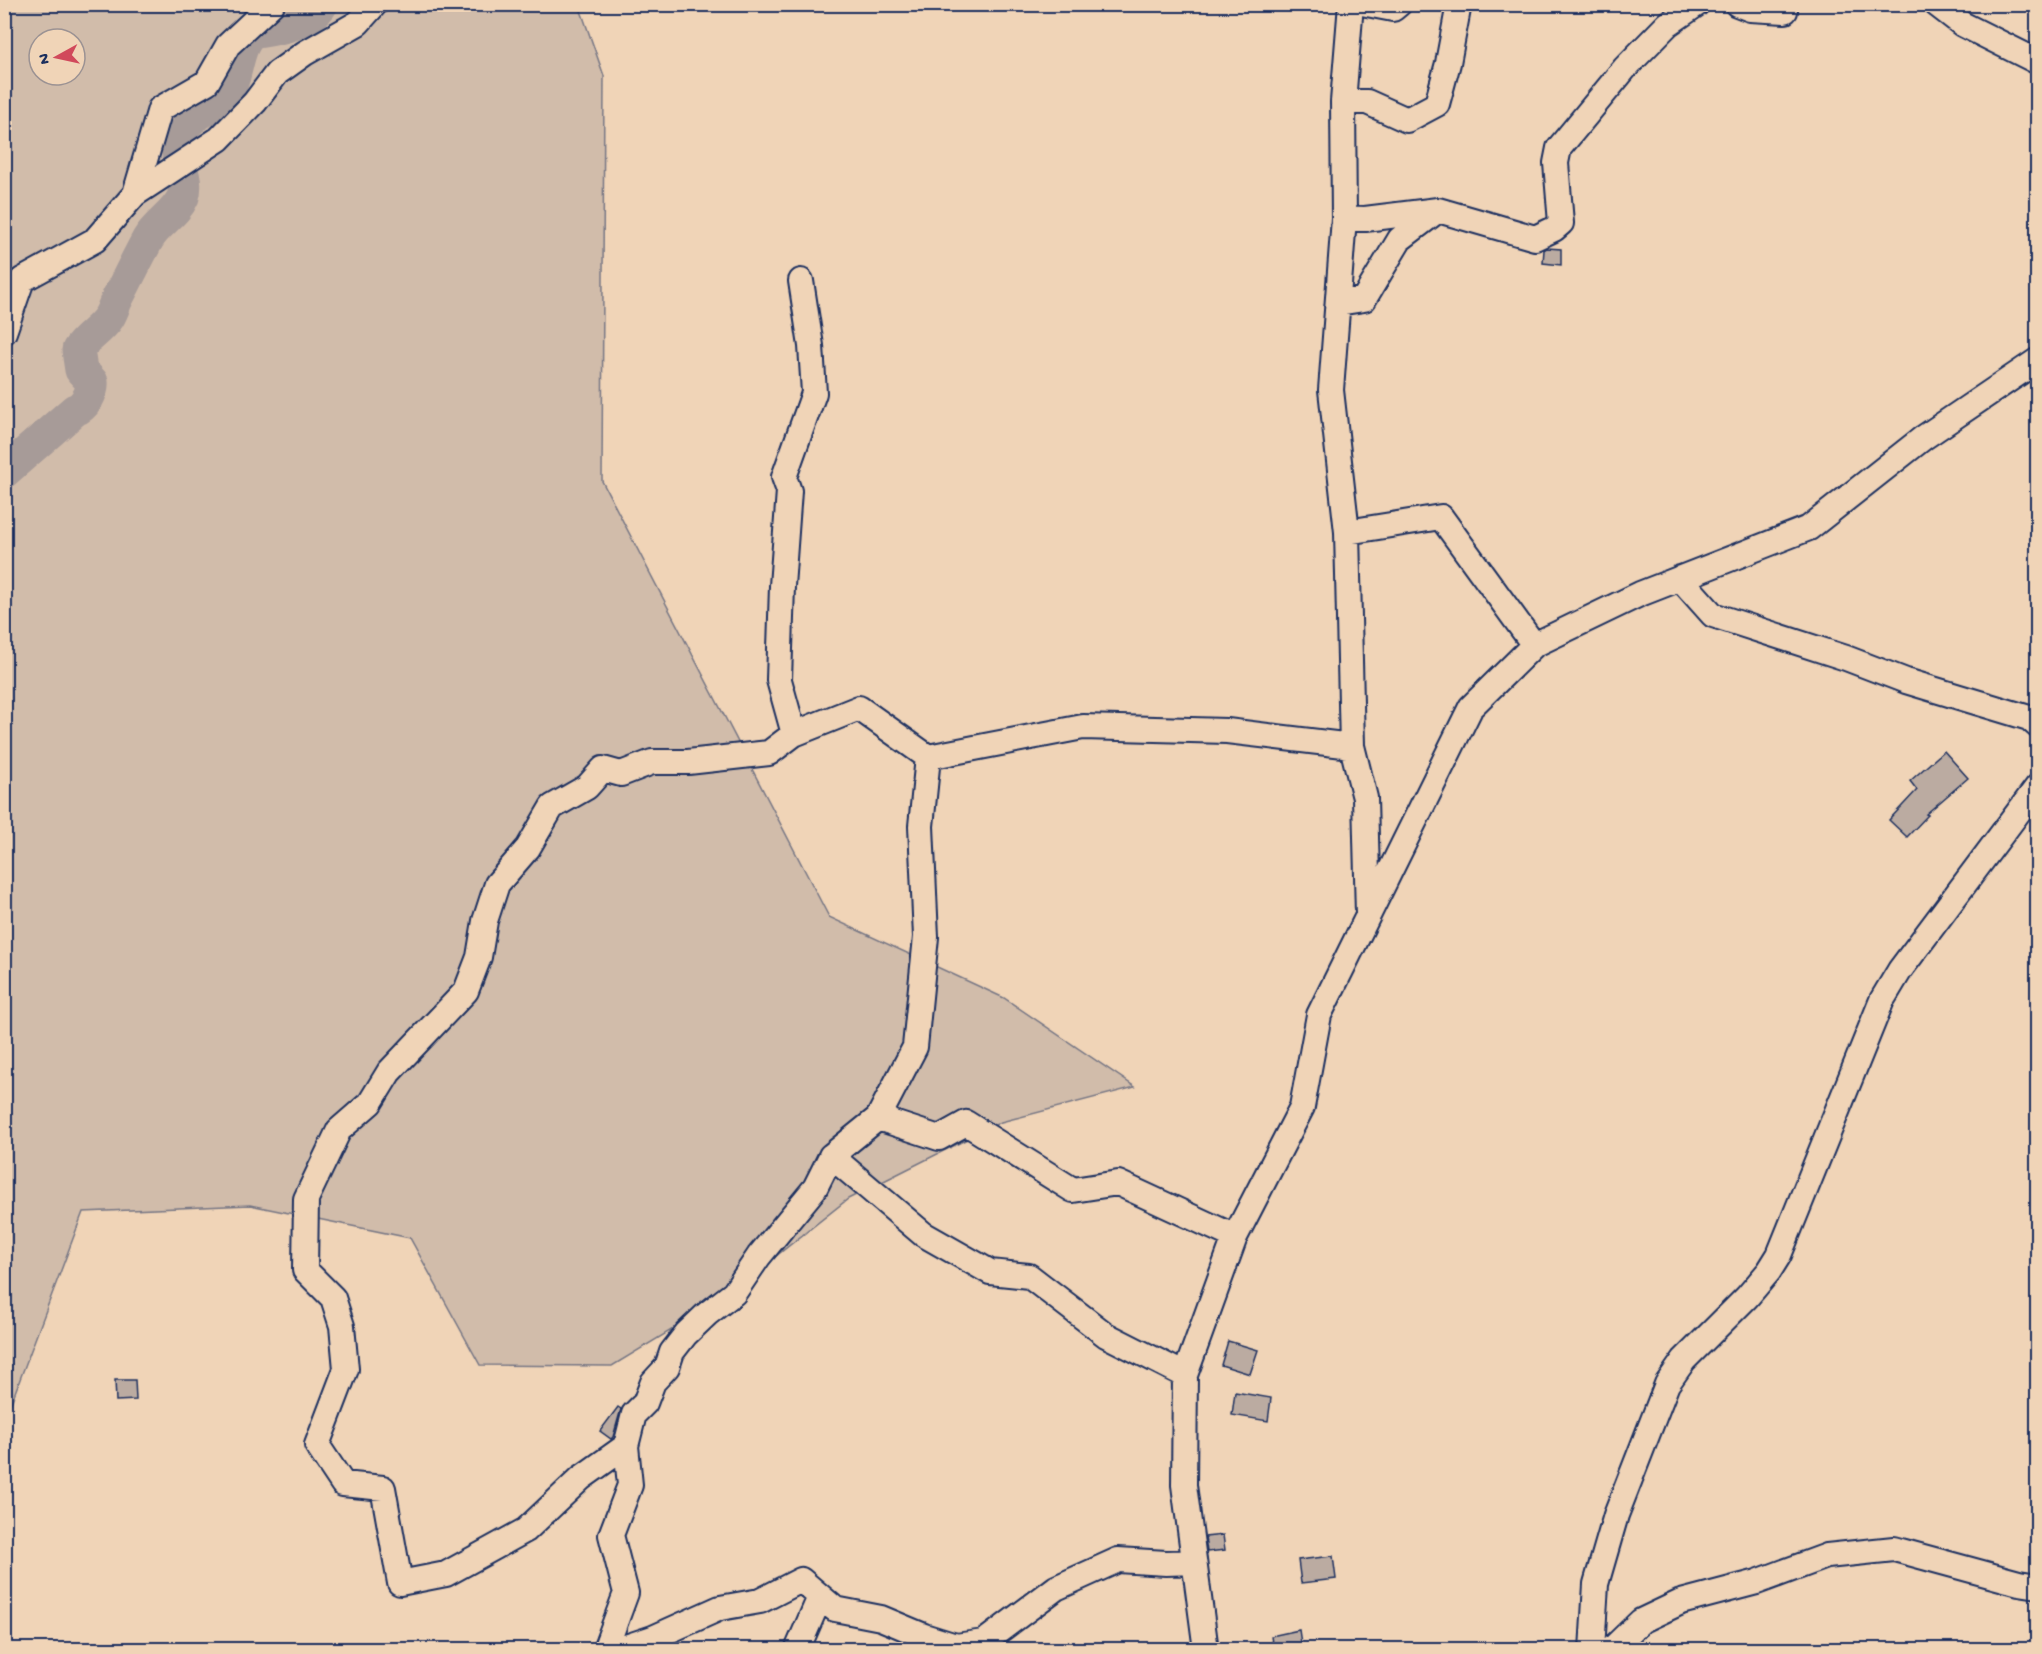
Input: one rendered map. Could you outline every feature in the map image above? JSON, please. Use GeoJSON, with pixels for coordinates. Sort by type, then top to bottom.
{"type":"FeatureCollection","features":[{"type":"Feature","properties":{"kind":"street"},"geometry":{"type":"LineString","coordinates":[[135,194],[160,109],[207,82],[228,45],[272,4]]}},
{"type":"Feature","properties":{"kind":"street"},"geometry":{"type":"LineString","coordinates":[[4,332],[22,280],[95,240],[135,194],[219,139],[255,102],[277,73],[305,53],[358,23],[375,4]]}},
{"type":"Feature","properties":{"kind":"street"},"geometry":{"type":"LineString","coordinates":[[1352,4],[1343,102],[1344,218],[1331,390],[1347,532],[1352,746],[1365,798],[1368,917]]}},
{"type":"Feature","properties":{"kind":"street"},"geometry":{"type":"LineString","coordinates":[[1367,4],[1393,9],[1399,4]]}},
{"type":"Feature","properties":{"kind":"street"},"geometry":{"type":"LineString","coordinates":[[1343,102],[1367,102],[1407,120],[1437,104],[1448,63],[1459,4]]}},
{"type":"Feature","properties":{"kind":"street"},"geometry":{"type":"LineString","coordinates":[[1344,218],[1365,219],[1437,210],[1535,238],[1554,229],[1561,223],[1556,163],[1559,148],[1669,14],[1696,4]]}},
{"type":"Feature","properties":{"kind":"street"},"geometry":{"type":"LineString","coordinates":[[1737,4],[1750,9],[1785,11]]}},
{"type":"Feature","properties":{"kind":"street"},"geometry":{"type":"LineString","coordinates":[[1936,4],[1962,24],[2037,62],[2037,54]]}},
{"type":"Feature","properties":{"kind":"street"},"geometry":{"type":"LineString","coordinates":[[1338,303],[1364,299],[1401,239],[1437,210]]}},
{"type":"Feature","properties":{"kind":"street"},"geometry":{"type":"LineString","coordinates":[[794,734],[779,680],[782,586],[789,491],[784,477],[814,393],[811,346],[801,281]]}},
{"type":"Feature","properties":{"kind":"street"},"geometry":{"type":"LineString","coordinates":[[1206,1650],[1184,1485],[1185,1375],[1235,1237],[1302,1107],[1319,1015],[1471,707],[1534,645],[1640,594],[1809,528],[1923,438],[2037,360]]}},
{"type":"Feature","properties":{"kind":"street"},"geometry":{"type":"LineString","coordinates":[[1347,532],[1441,517],[1534,645]]}},
{"type":"Feature","properties":{"kind":"street"},"geometry":{"type":"LineString","coordinates":[[1680,578],[1713,615],[1846,658],[1906,681],[2029,717],[2037,726]]}},
{"type":"Feature","properties":{"kind":"street"},"geometry":{"type":"LineString","coordinates":[[626,1446],[581,1478],[526,1530],[446,1574],[400,1583],[383,1488],[343,1484],[317,1445],[346,1369],[342,1326],[333,1298],[305,1270],[306,1199],[339,1130],[370,1103],[389,1072],[466,991],[479,957],[485,921],[497,884],[528,848],[552,807],[587,787],[603,769],[621,774],[652,762],[688,762],[769,753],[794,734],[859,708],[928,757],[1083,727],[1227,731],[1352,746]]}},
{"type":"Feature","properties":{"kind":"street"},"geometry":{"type":"LineString","coordinates":[[605,1650],[626,1593],[611,1535],[630,1485],[626,1446],[634,1414],[645,1403],[653,1382],[667,1367],[672,1352],[686,1334],[734,1293],[759,1256],[815,1188],[831,1156],[878,1118],[915,1047],[926,937],[921,826],[928,757]]}},
{"type":"Feature","properties":{"kind":"street"},"geometry":{"type":"LineString","coordinates":[[1592,1650],[1596,1584],[1616,1515],[1667,1384],[1684,1360],[1747,1297],[1779,1256],[1882,1000],[1900,970],[2037,786]]}},
{"type":"Feature","properties":{"kind":"street"},"geometry":{"type":"LineString","coordinates":[[878,1118],[939,1138],[966,1123],[1073,1190],[1118,1183],[1235,1237]]}},
{"type":"Feature","properties":{"kind":"street"},"geometry":{"type":"LineString","coordinates":[[831,1156],[923,1234],[990,1272],[1029,1276],[1106,1335],[1185,1375]]}},
{"type":"Feature","properties":{"kind":"street"},"geometry":{"type":"LineString","coordinates":[[1611,1650],[1641,1621],[1681,1602],[1757,1582],[1827,1556],[1894,1549],[2037,1586]]}},
{"type":"Feature","properties":{"kind":"street"},"geometry":{"type":"LineString","coordinates":[[617,1650],[653,1638],[720,1608],[760,1601],[801,1580],[836,1610],[880,1618],[956,1646],[984,1642],[1056,1588],[1118,1560],[1194,1562]]}},
{"type":"Feature","properties":{"kind":"street"},"geometry":{"type":"LineString","coordinates":[[796,1650],[820,1597]]}},
{"type":"Feature","properties":{"kind":"shaded area"},"geometry":{"type":"Polygon","coordinates":[[[5,5],[579,5],[604,76],[602,481],[829,917],[1004,998],[1135,1087],[1001,1122],[848,1199],[718,1302],[612,1366],[480,1365],[410,1238],[250,1205],[83,1212],[5,1419],[5,5]]]}},
{"type":"Feature","properties":{"kind":"building"},"geometry":{"type":"Polygon","coordinates":[[[1547,248],[1561,249],[1561,265],[1543,263],[1544,250],[1547,248]]]}},
{"type":"Feature","properties":{"kind":"building"},"geometry":{"type":"Polygon","coordinates":[[[1944,751],[1968,778],[1926,814],[1928,815],[1907,837],[1889,820],[1917,790],[1910,781],[1944,751]]]}},
{"type":"Feature","properties":{"kind":"building"},"geometry":{"type":"Polygon","coordinates":[[[1228,1341],[1258,1350],[1250,1374],[1221,1365],[1228,1341]]]}},
{"type":"Feature","properties":{"kind":"building"},"geometry":{"type":"Polygon","coordinates":[[[115,1380],[135,1380],[136,1400],[116,1401],[115,1380]]]}},
{"type":"Feature","properties":{"kind":"building"},"geometry":{"type":"Polygon","coordinates":[[[1235,1392],[1271,1398],[1268,1421],[1232,1415],[1235,1392]]]}},
{"type":"Feature","properties":{"kind":"building"},"geometry":{"type":"Polygon","coordinates":[[[618,1407],[621,1409],[611,1439],[600,1431],[618,1407]]]}},
{"type":"Feature","properties":{"kind":"building"},"geometry":{"type":"Polygon","coordinates":[[[1223,1535],[1225,1550],[1207,1552],[1205,1537],[1223,1535]]]}},
{"type":"Feature","properties":{"kind":"building"},"geometry":{"type":"Polygon","coordinates":[[[1333,1556],[1336,1579],[1301,1583],[1298,1560],[1333,1556]]]}},
{"type":"Feature","properties":{"kind":"building"},"geometry":{"type":"Polygon","coordinates":[[[1299,1630],[1302,1650],[1273,1650],[1271,1636],[1299,1630]]]}},
{"type":"Feature","properties":{"kind":"waterway"},"geometry":{"type":"LineString","coordinates":[[4,472],[88,399],[92,382],[81,370],[78,350],[109,317],[148,239],[183,197],[185,190],[178,153],[179,138],[183,129],[228,92],[240,53],[252,33],[280,28],[300,21],[309,17],[322,4]]}}]}
